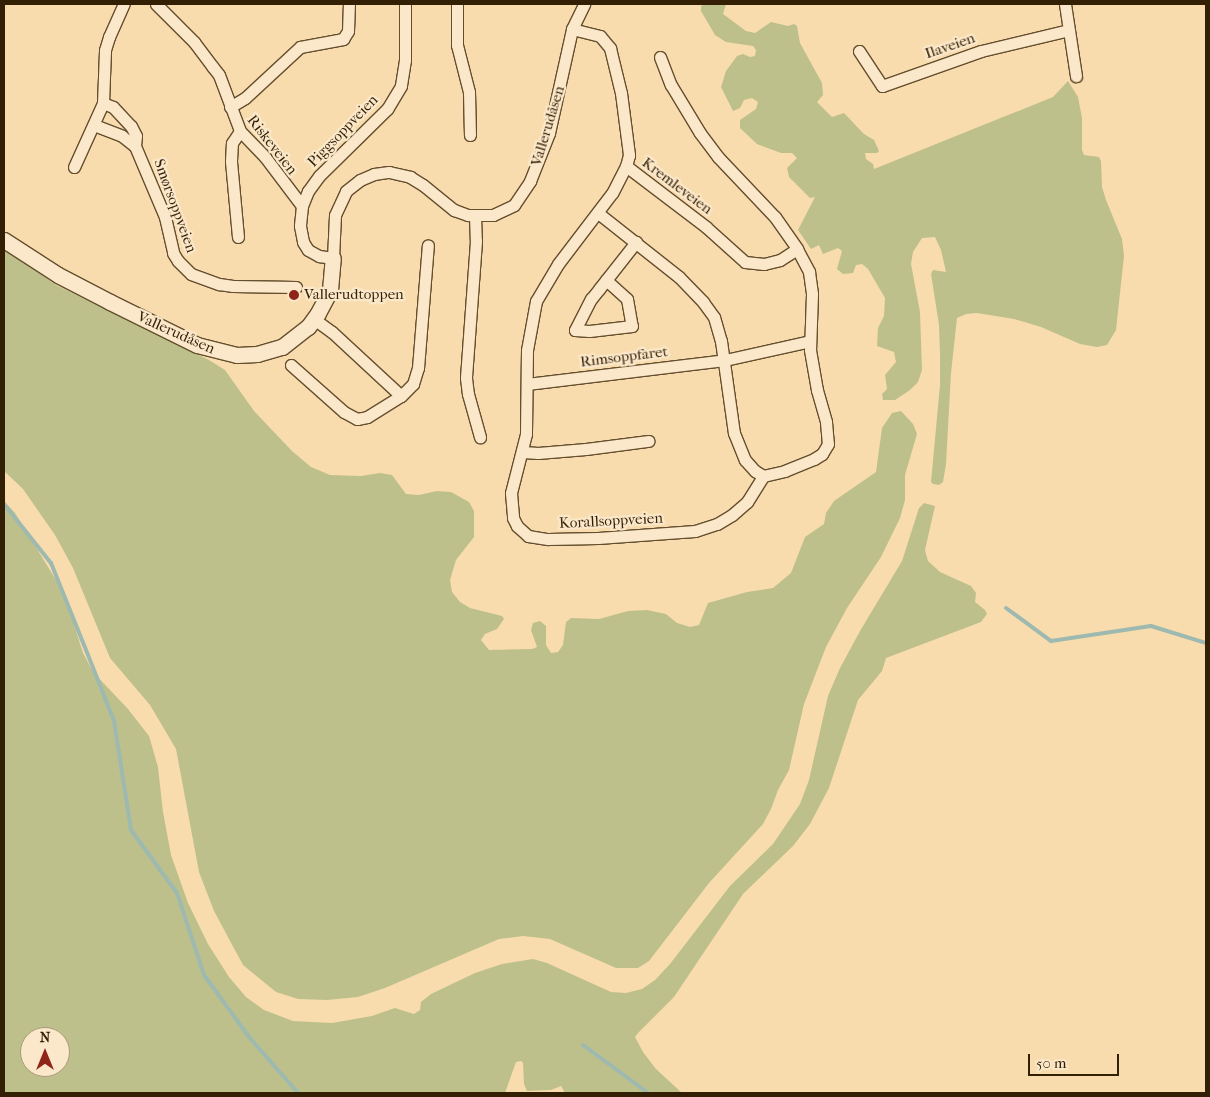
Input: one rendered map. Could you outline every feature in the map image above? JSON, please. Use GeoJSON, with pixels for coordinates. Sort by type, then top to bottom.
{"type":"FeatureCollection","features":[{"type":"Feature","properties":{"kind":"street"},"geometry":{"type":"LineString","coordinates":[[74,167],[102,103],[105,50],[124,4]]}},
{"type":"Feature","properties":{"kind":"street","name":"Riskeveien"},"geometry":{"type":"LineString","coordinates":[[156,4],[194,42],[212,66],[218,75],[240,131],[265,157],[302,206]]}},
{"type":"Feature","properties":{"kind":"street"},"geometry":{"type":"LineString","coordinates":[[230,107],[245,98],[300,47],[343,39],[348,31],[349,4]]}},
{"type":"Feature","properties":{"kind":"street","name":"Piggsoppveien"},"geometry":{"type":"LineString","coordinates":[[333,258],[314,254],[305,246],[300,226],[302,206],[308,191],[319,176],[387,109],[397,94],[404,70],[405,4]]}},
{"type":"Feature","properties":{"kind":"street"},"geometry":{"type":"LineString","coordinates":[[457,4],[457,45],[469,92],[470,135]]}},
{"type":"Feature","properties":{"kind":"street","name":"Vallerudåsen"},"geometry":{"type":"LineString","coordinates":[[4,240],[78,286],[217,352],[246,355],[270,351],[290,342],[314,319],[330,290],[335,216],[340,200],[353,184],[374,174],[389,172],[410,177],[424,185],[454,210],[475,216],[493,215],[507,209],[520,198],[530,181],[554,115],[572,29],[584,4]]}},
{"type":"Feature","properties":{"kind":"street"},"geometry":{"type":"LineString","coordinates":[[1065,4],[1076,76]]}},
{"type":"Feature","properties":{"kind":"street","name":"Kremleveien"},"geometry":{"type":"LineString","coordinates":[[572,29],[600,36],[610,48],[625,117],[629,151],[626,166],[706,227],[745,262],[757,265],[770,263],[797,249]]}},
{"type":"Feature","properties":{"kind":"street","name":"Ilaveien"},"geometry":{"type":"LineString","coordinates":[[859,51],[882,86],[981,51],[1069,30]]}},
{"type":"Feature","properties":{"kind":"street"},"geometry":{"type":"LineString","coordinates":[[598,213],[679,277],[709,310],[720,331],[732,423],[736,439],[745,460],[755,471],[763,476],[785,471],[822,454],[828,444],[827,430],[817,390],[810,340],[811,281],[809,272],[797,249],[775,217],[718,158],[700,133],[674,91],[660,57]]}},
{"type":"Feature","properties":{"kind":"street","name":"Smørsoppveien"},"geometry":{"type":"LineString","coordinates":[[102,103],[113,107],[132,126],[136,136],[135,146],[165,217],[173,253],[182,266],[191,274],[219,284],[249,287],[296,287]]}},
{"type":"Feature","properties":{"kind":"street"},"geometry":{"type":"LineString","coordinates":[[94,125],[122,136],[135,146]]}},
{"type":"Feature","properties":{"kind":"street"},"geometry":{"type":"LineString","coordinates":[[238,237],[230,161],[232,143],[240,131]]}},
{"type":"Feature","properties":{"kind":"street","name":"Korallsoppveien"},"geometry":{"type":"LineString","coordinates":[[626,166],[598,213],[558,264],[536,301],[528,339],[527,422],[522,452],[512,483],[511,504],[513,518],[517,526],[528,536],[548,539],[618,537],[706,529],[740,509],[754,492],[763,476]]}},
{"type":"Feature","properties":{"kind":"street"},"geometry":{"type":"LineString","coordinates":[[475,216],[476,241],[466,378],[468,394],[480,437]]}},
{"type":"Feature","properties":{"kind":"street","name":"Rimsoppfaret"},"geometry":{"type":"LineString","coordinates":[[606,280],[627,299],[632,326],[589,331],[575,330],[592,299],[606,280],[636,242]]}},
{"type":"Feature","properties":{"kind":"street"},"geometry":{"type":"LineString","coordinates":[[291,366],[344,412],[357,419],[367,417],[401,396],[413,384],[418,368],[428,244]]}},
{"type":"Feature","properties":{"kind":"street"},"geometry":{"type":"LineString","coordinates":[[314,319],[332,332],[401,396]]}},
{"type":"Feature","properties":{"kind":"street","name":"Rimsoppfaret"},"geometry":{"type":"LineString","coordinates":[[527,384],[725,360],[810,340]]}},
{"type":"Feature","properties":{"kind":"street"},"geometry":{"type":"LineString","coordinates":[[522,452],[538,453],[576,450],[648,441]]}},
{"type":"Feature","properties":{"kind":"green space"},"geometry":{"type":"Polygon","coordinates":[[[705,4],[726,4],[723,14],[746,31],[755,33],[771,22],[788,26],[794,24],[797,26],[800,43],[822,83],[823,95],[817,102],[832,117],[844,113],[864,134],[874,140],[879,151],[877,153],[865,153],[866,159],[873,164],[874,169],[1053,97],[1068,81],[1078,97],[1082,118],[1082,150],[1084,155],[1099,157],[1101,161],[1102,187],[1122,239],[1124,256],[1116,330],[1107,345],[1097,347],[1080,344],[1041,327],[1014,319],[977,313],[966,314],[957,318],[951,373],[946,464],[943,482],[939,485],[931,482],[940,385],[940,355],[939,325],[931,274],[933,270],[946,272],[941,250],[935,237],[922,238],[913,252],[911,264],[920,312],[922,370],[918,382],[910,390],[895,400],[883,400],[882,394],[887,389],[885,375],[896,362],[894,352],[877,346],[878,328],[884,316],[885,298],[868,269],[862,264],[856,265],[853,273],[843,274],[837,269],[842,251],[838,248],[823,254],[819,245],[811,249],[798,230],[815,197],[810,198],[789,177],[787,168],[797,158],[792,153],[781,153],[757,144],[740,128],[740,120],[756,109],[758,102],[752,98],[744,100],[740,108],[733,111],[721,87],[726,71],[737,56],[743,54],[750,57],[755,56],[756,50],[753,46],[726,42],[715,35],[701,11],[701,6],[705,4]]]}},
{"type":"Feature","properties":{"kind":"green space"},"geometry":{"type":"Polygon","coordinates":[[[4,248],[56,285],[209,360],[225,370],[254,411],[292,451],[311,467],[330,475],[361,476],[380,473],[392,475],[406,494],[419,495],[437,491],[451,492],[469,502],[474,511],[474,537],[456,560],[450,580],[452,592],[460,602],[470,608],[502,616],[504,619],[497,629],[485,634],[481,640],[489,650],[532,649],[537,647],[531,630],[533,623],[540,621],[546,626],[546,645],[551,653],[558,652],[563,645],[566,622],[571,618],[599,619],[628,611],[647,610],[666,614],[677,623],[690,627],[699,625],[708,603],[747,592],[773,588],[791,573],[805,537],[824,524],[826,513],[834,501],[876,472],[882,428],[892,413],[901,411],[913,424],[917,434],[905,475],[905,500],[900,518],[881,557],[847,608],[826,647],[804,704],[789,770],[778,790],[771,809],[763,824],[709,883],[649,961],[638,968],[616,968],[550,939],[523,936],[499,939],[385,988],[358,997],[327,1000],[298,999],[276,992],[243,965],[214,911],[199,872],[176,749],[150,705],[110,658],[73,568],[55,535],[23,489],[4,471],[4,248]]]}},
{"type":"Feature","properties":{"kind":"green space"},"geometry":{"type":"Polygon","coordinates":[[[4,501],[15,513],[64,593],[83,653],[93,672],[128,709],[149,736],[158,767],[163,812],[171,855],[188,903],[208,944],[229,977],[246,997],[264,1010],[293,1021],[332,1023],[372,1016],[395,1008],[414,1014],[420,1010],[421,1002],[431,994],[475,973],[502,964],[533,959],[547,963],[611,992],[626,993],[642,989],[655,980],[670,964],[730,886],[773,844],[800,804],[809,780],[828,696],[840,668],[902,561],[919,508],[924,503],[935,506],[925,550],[928,561],[940,572],[971,586],[976,593],[975,602],[987,614],[981,622],[886,658],[882,671],[858,700],[829,788],[810,824],[793,846],[743,894],[674,997],[635,1037],[643,1052],[656,1069],[682,1093],[565,1093],[561,1086],[551,1090],[527,1091],[524,1084],[523,1063],[521,1061],[516,1062],[505,1093],[4,1093],[4,501]]]}},
{"type":"Feature","properties":{"kind":"waterway"},"geometry":{"type":"LineString","coordinates":[[4,504],[51,563],[114,721],[131,830],[177,893],[204,975],[249,1037],[298,1093]]}},
{"type":"Feature","properties":{"kind":"waterway"},"geometry":{"type":"LineString","coordinates":[[1006,608],[1051,641],[1151,626],[1206,643]]}},
{"type":"Feature","properties":{"kind":"waterway"},"geometry":{"type":"LineString","coordinates":[[583,1045],[648,1093]]}},
{"type":"Feature","properties":{"kind":"place","name":"Vallerudtoppen"},"geometry":{"type":"Point","coordinates":[294,295]}}]}
